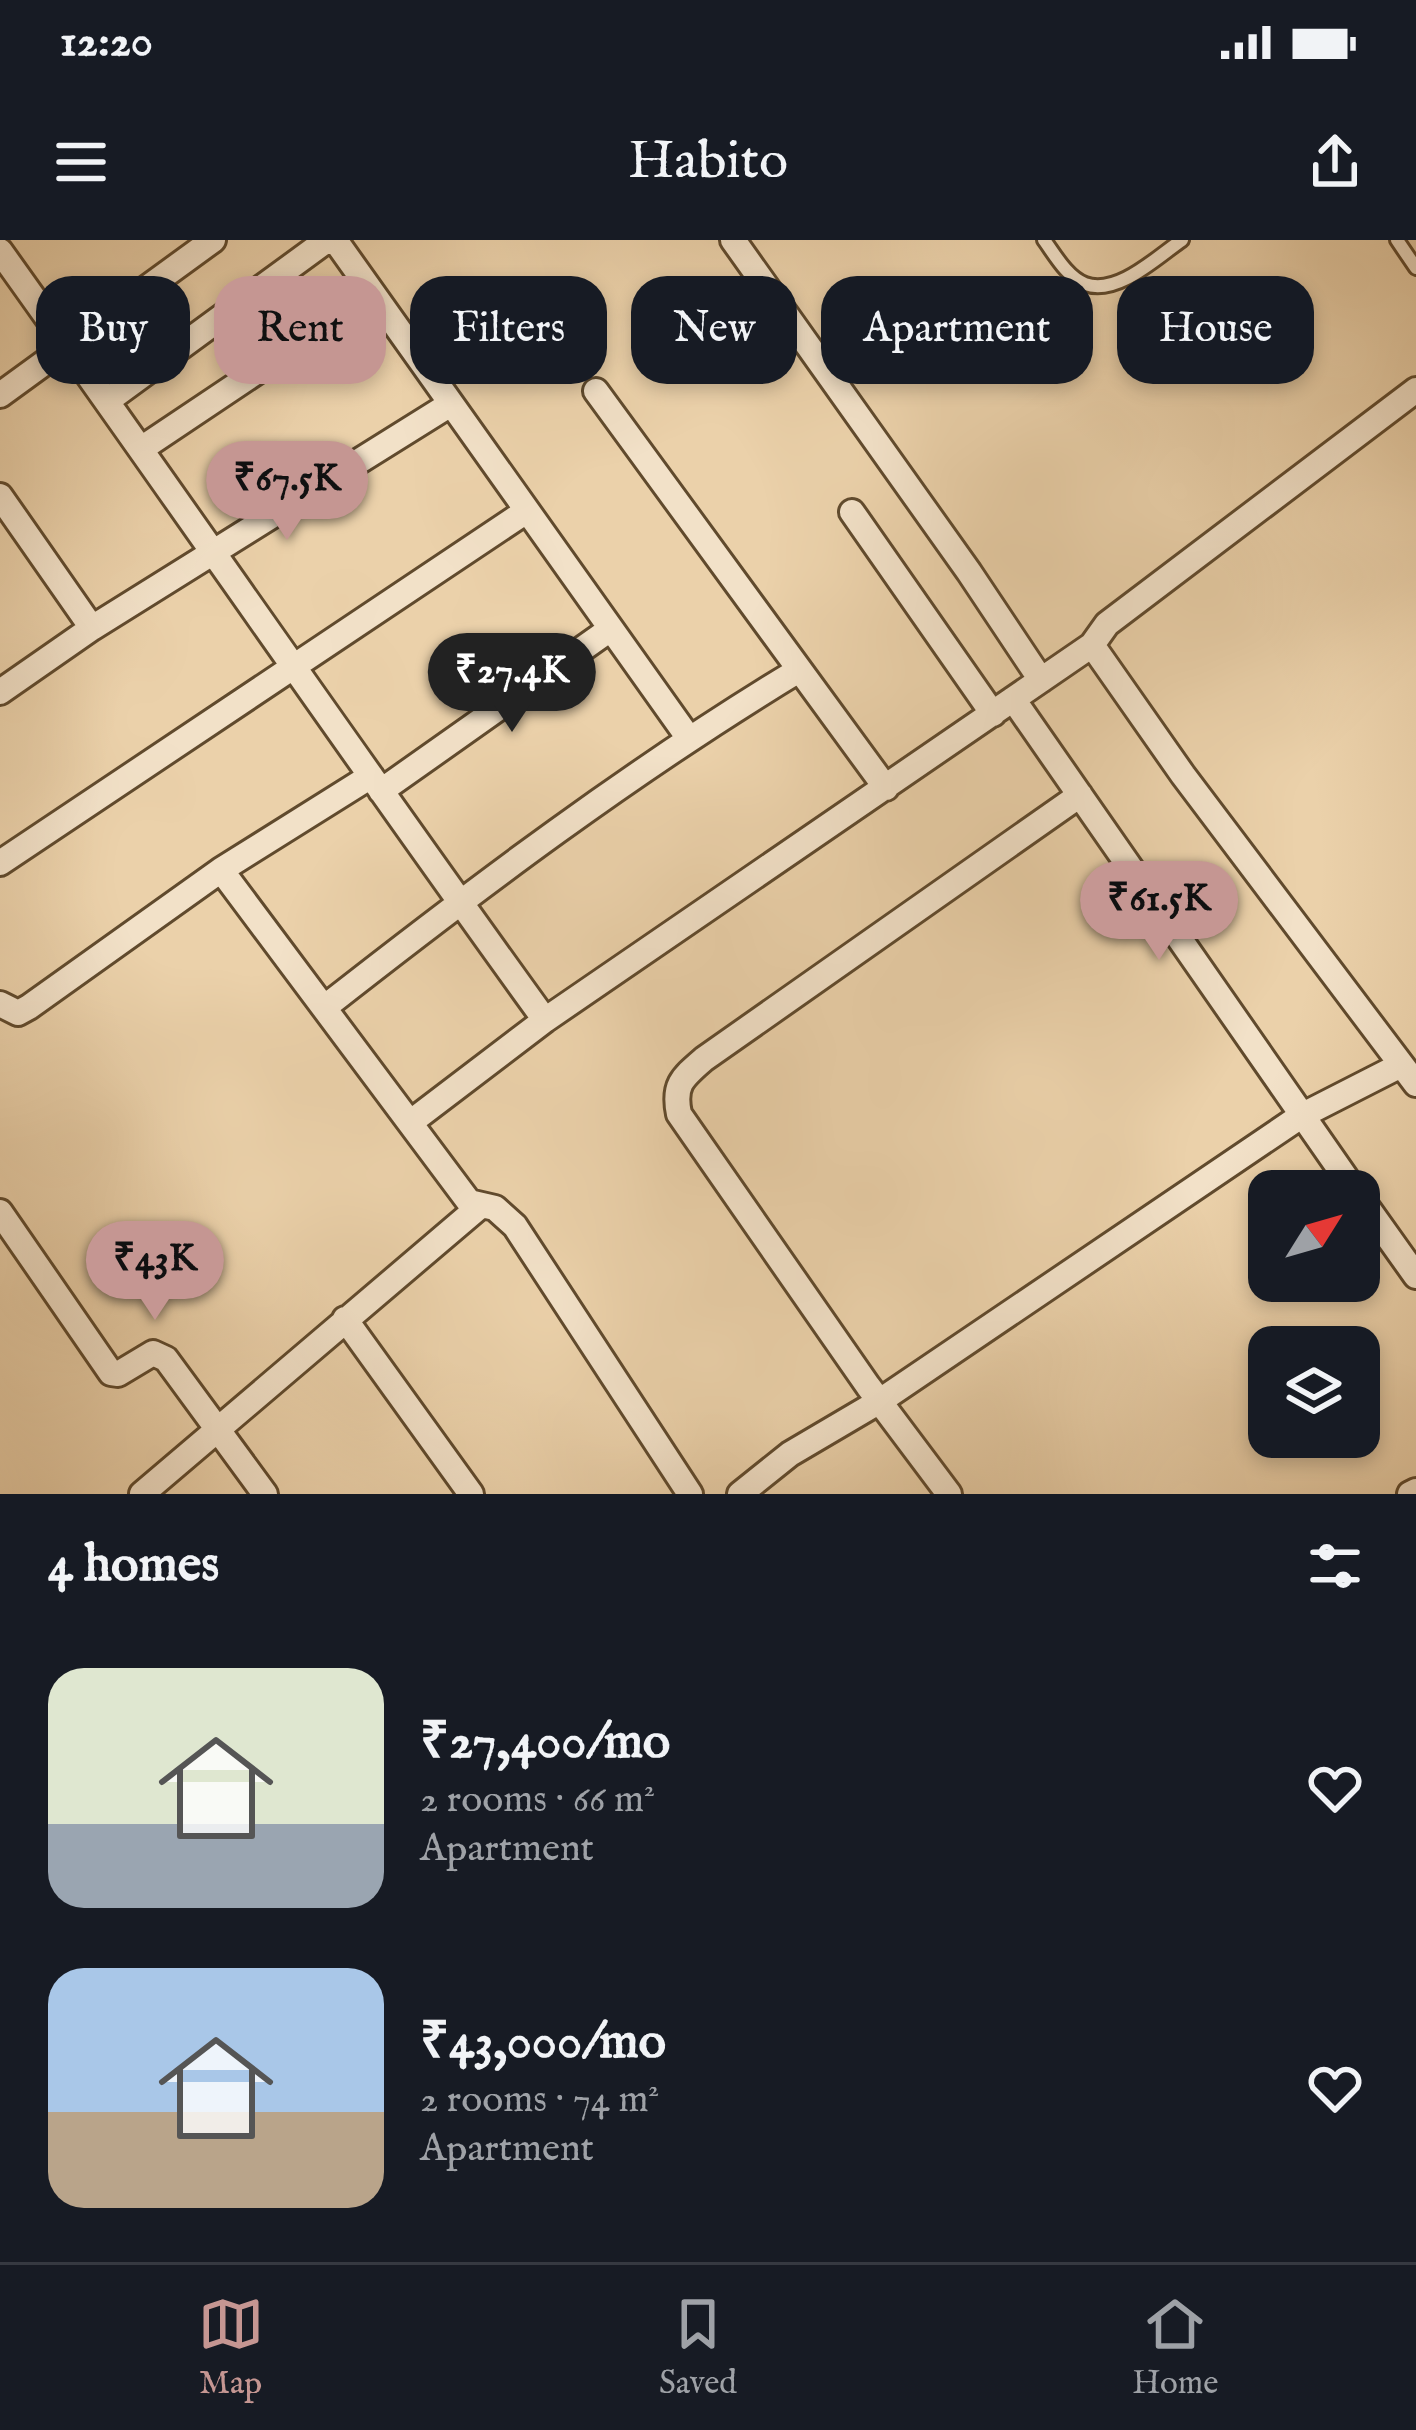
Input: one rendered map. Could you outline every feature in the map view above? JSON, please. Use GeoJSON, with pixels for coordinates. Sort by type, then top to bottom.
{"type":"FeatureCollection","features":[{"type":"Feature","properties":{"kind":"street"},"geometry":{"type":"LineString","coordinates":[[150,276],[183,249],[213,240]]}},
{"type":"Feature","properties":{"kind":"street"},"geometry":{"type":"LineString","coordinates":[[106,401],[331,240],[357,276]]}},
{"type":"Feature","properties":{"kind":"street"},"geometry":{"type":"LineString","coordinates":[[733,240],[1041,680]]}},
{"type":"Feature","properties":{"kind":"street"},"geometry":{"type":"LineString","coordinates":[[0,251],[36,302]]}},
{"type":"Feature","properties":{"kind":"street"},"geometry":{"type":"LineString","coordinates":[[386,316],[688,737]]}},
{"type":"Feature","properties":{"kind":"street"},"geometry":{"type":"LineString","coordinates":[[2,389],[36,366]]}},
{"type":"Feature","properties":{"kind":"street"},"geometry":{"type":"LineString","coordinates":[[94,384],[292,670],[545,1021]]}},
{"type":"Feature","properties":{"kind":"street"},"geometry":{"type":"LineString","coordinates":[[141,449],[238,384]]}},
{"type":"Feature","properties":{"kind":"street"},"geometry":{"type":"LineString","coordinates":[[411,1122],[545,1021],[1092,645],[1106,624],[1416,390]]}},
{"type":"Feature","properties":{"kind":"street"},"geometry":{"type":"LineString","coordinates":[[596,391],[886,788]]}},
{"type":"Feature","properties":{"kind":"street"},"geometry":{"type":"LineString","coordinates":[[0,692],[92,628],[449,405]]}},
{"type":"Feature","properties":{"kind":"street"},"geometry":{"type":"LineString","coordinates":[[0,496],[92,628]]}},
{"type":"Feature","properties":{"kind":"street"},"geometry":{"type":"LineString","coordinates":[[0,862],[525,512]]}},
{"type":"Feature","properties":{"kind":"street"},"geometry":{"type":"LineString","coordinates":[[852,512],[1003,706],[1080,795],[1340,1170]]}},
{"type":"Feature","properties":{"kind":"street"},"geometry":{"type":"LineString","coordinates":[[0,1004],[18,1012],[29,1007],[221,870],[376,783],[609,630]]}},
{"type":"Feature","properties":{"kind":"street"},"geometry":{"type":"LineString","coordinates":[[740,1494],[790,1454],[880,1401],[1301,1115],[1409,1074],[1183,775],[1092,645]]}},
{"type":"Feature","properties":{"kind":"street"},"geometry":{"type":"LineString","coordinates":[[326,1007],[460,902],[688,737],[799,670]]}},
{"type":"Feature","properties":{"kind":"street"},"geometry":{"type":"LineString","coordinates":[[949,1494],[679,1114],[674,1091],[704,1059],[1080,795]]}},
{"type":"Feature","properties":{"kind":"street"},"geometry":{"type":"LineString","coordinates":[[221,870],[460,1191],[479,1207],[495,1208],[515,1226],[690,1494]]}},
{"type":"Feature","properties":{"kind":"street"},"geometry":{"type":"LineString","coordinates":[[142,1494],[479,1207]]}},
{"type":"Feature","properties":{"kind":"street"},"geometry":{"type":"LineString","coordinates":[[0,1212],[111,1373],[159,1354],[265,1494]]}},
{"type":"Feature","properties":{"kind":"street"},"geometry":{"type":"LineString","coordinates":[[1380,1226],[1416,1276]]}},
{"type":"Feature","properties":{"kind":"street"},"geometry":{"type":"LineString","coordinates":[[345,1319],[471,1494]]}},
{"type":"Feature","properties":{"kind":"lane"},"geometry":{"type":"LineString","coordinates":[[1044,240],[1068,271],[1086,284],[1112,284],[1182,240]]}},
{"type":"Feature","properties":{"kind":"lane"},"geometry":{"type":"LineString","coordinates":[[1397,240],[1416,268]]}}]}
